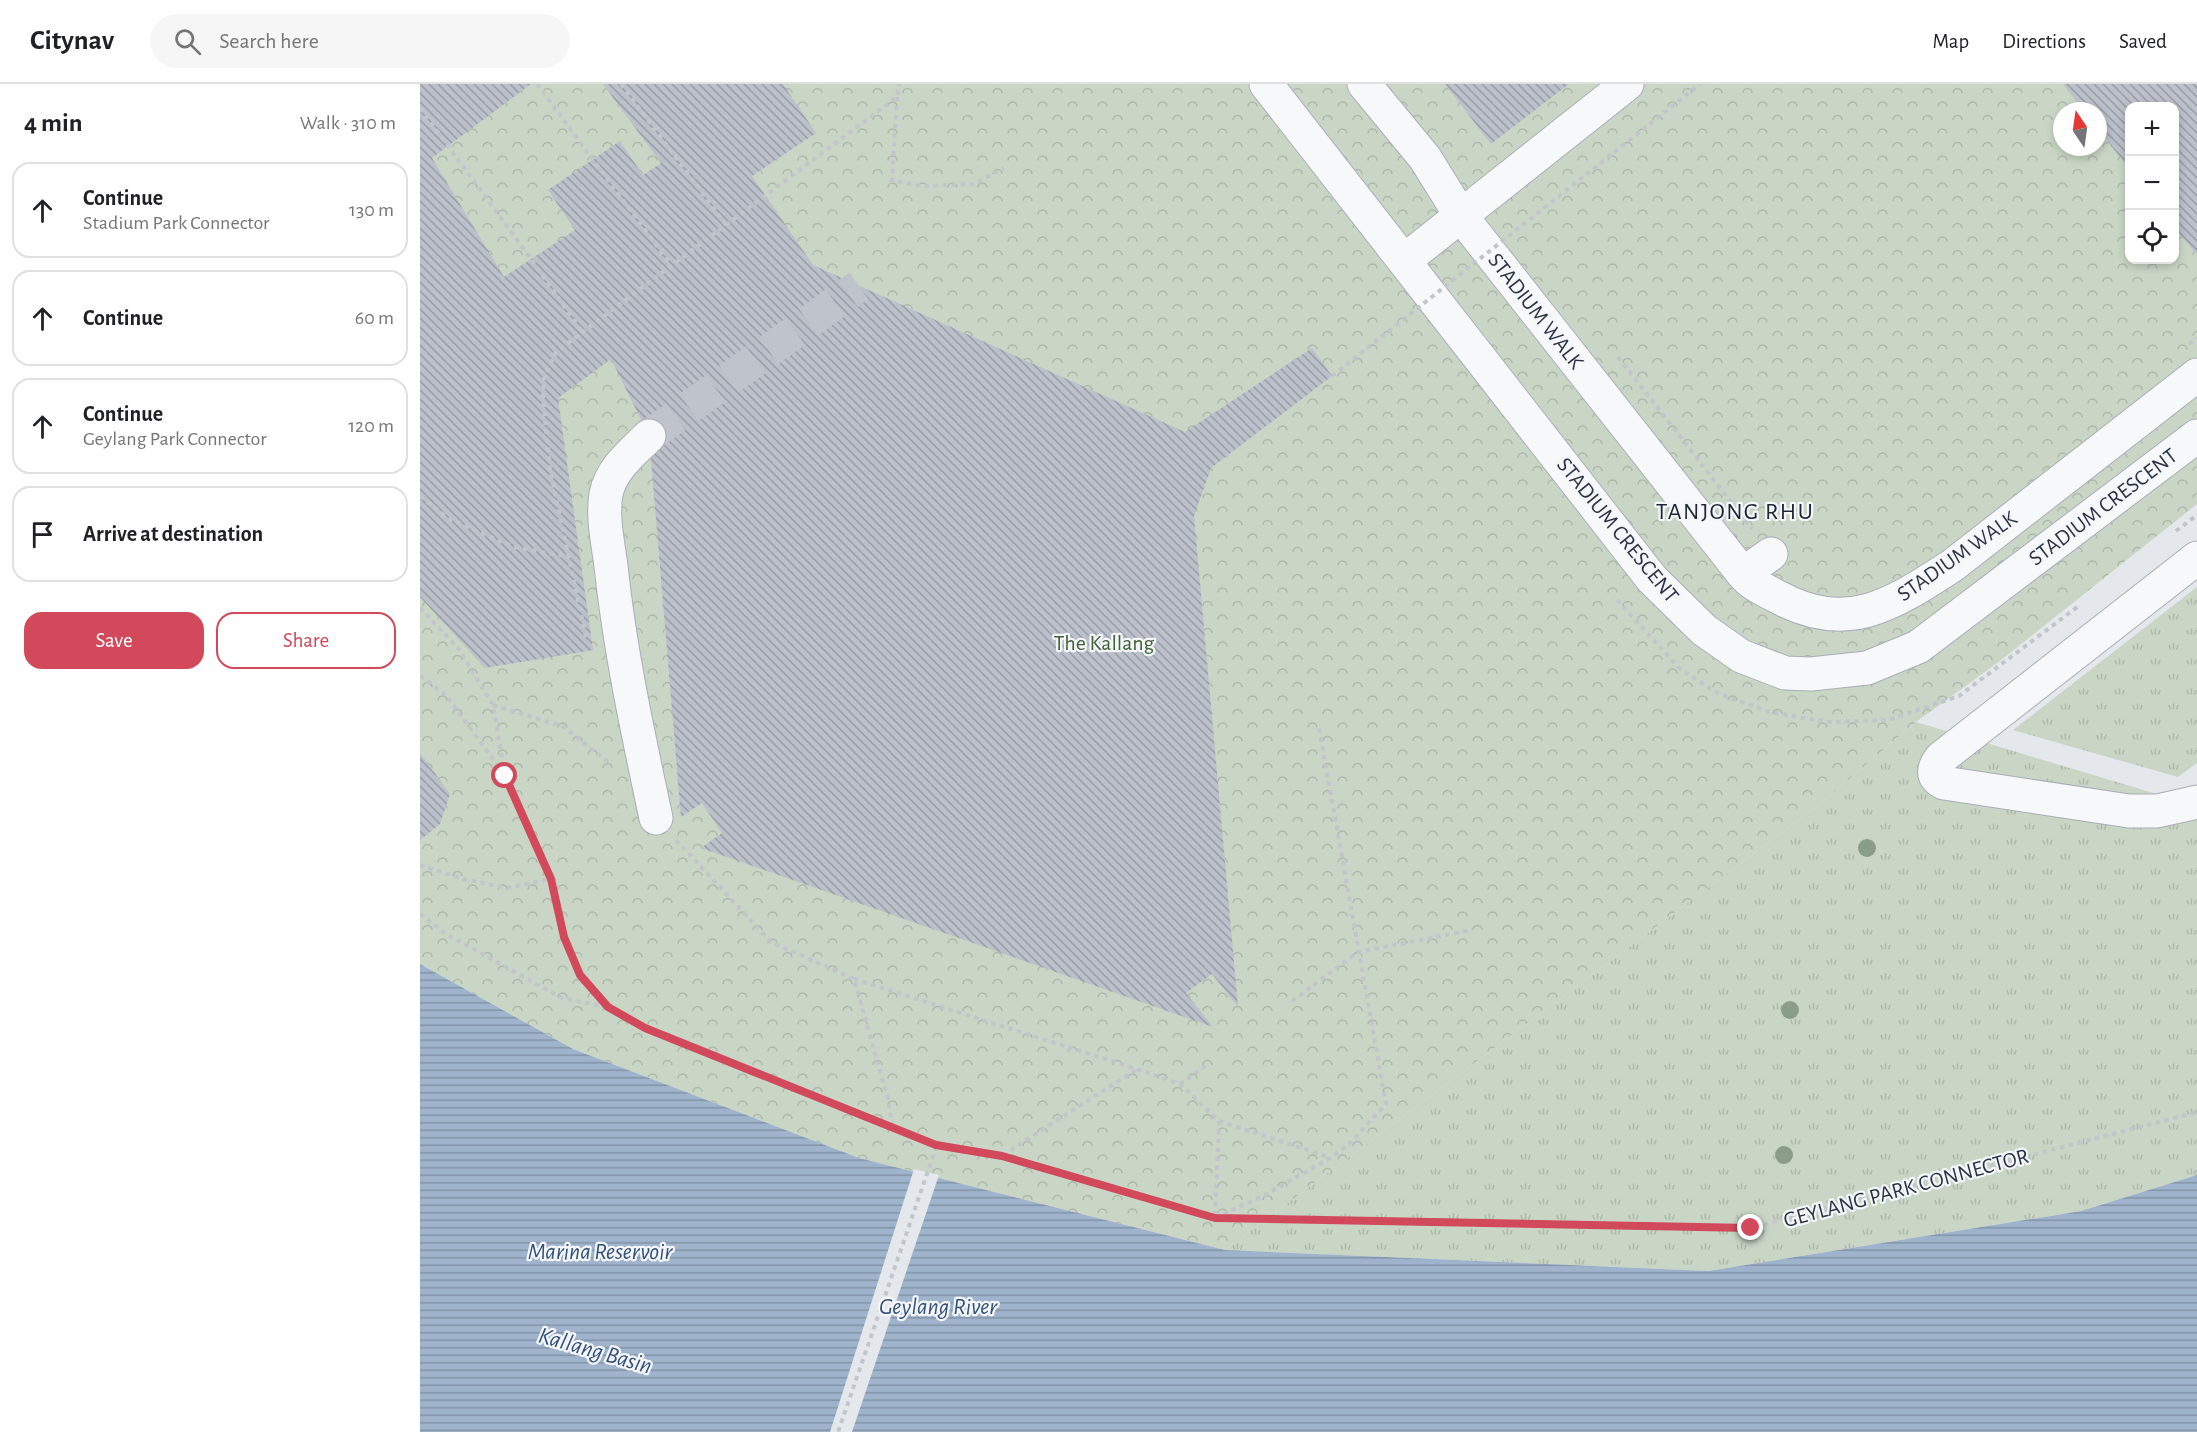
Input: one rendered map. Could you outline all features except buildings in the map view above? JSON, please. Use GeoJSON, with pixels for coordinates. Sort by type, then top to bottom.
{"type":"FeatureCollection","features":[{"type":"Feature","properties":{"kind":"street","name":"STADIUM CRESCENT"},"geometry":{"type":"LineString","coordinates":[[1266,84],[1652,579],[1704,630],[1741,656],[1785,674],[1811,674],[1867,668],[1918,647],[2197,436]]}},
{"type":"Feature","properties":{"kind":"street","name":"STADIUM WALK"},"geometry":{"type":"LineString","coordinates":[[1364,84],[1425,158],[1461,216],[1743,574],[1750,582],[1797,607],[1838,615],[1872,610],[1910,593],[1953,565],[2192,360]]}},
{"type":"Feature","properties":{"kind":"street"},"geometry":{"type":"LineString","coordinates":[[1405,260],[1627,84]]}},
{"type":"Feature","properties":{"kind":"street"},"geometry":{"type":"LineString","coordinates":[[649,436],[611,477],[606,494],[605,510],[623,655],[632,709],[656,818]]}},
{"type":"Feature","properties":{"kind":"street"},"geometry":{"type":"LineString","coordinates":[[1743,574],[1771,554]]}},
{"type":"Feature","properties":{"kind":"street"},"geometry":{"type":"LineString","coordinates":[[2197,558],[1941,758],[1935,765],[1934,771],[1939,781],[1944,783],[2129,811],[2157,811],[2197,802]]}},
{"type":"Feature","properties":{"kind":"path"},"geometry":{"type":"LineString","coordinates":[[537,84],[671,265]]}},
{"type":"Feature","properties":{"kind":"path"},"geometry":{"type":"LineString","coordinates":[[621,84],[726,225]]}},
{"type":"Feature","properties":{"kind":"path"},"geometry":{"type":"LineString","coordinates":[[898,84],[892,181],[926,186],[973,184],[1004,168]]}},
{"type":"Feature","properties":{"kind":"path"},"geometry":{"type":"LineString","coordinates":[[1332,376],[1700,84]]}},
{"type":"Feature","properties":{"kind":"path"},"geometry":{"type":"LineString","coordinates":[[586,640],[550,471],[543,398],[544,378],[551,359],[556,352],[582,332],[897,97]]}},
{"type":"Feature","properties":{"kind":"path"},"geometry":{"type":"LineString","coordinates":[[420,108],[582,332]]}},
{"type":"Feature","properties":{"kind":"path"},"geometry":{"type":"LineString","coordinates":[[2192,360],[2197,338]]}},
{"type":"Feature","properties":{"kind":"path"},"geometry":{"type":"LineString","coordinates":[[1618,357],[1771,554]]}},
{"type":"Feature","properties":{"kind":"path"},"geometry":{"type":"LineString","coordinates":[[420,496],[449,519],[514,547],[569,556]]}},
{"type":"Feature","properties":{"kind":"path"},"geometry":{"type":"LineString","coordinates":[[420,608],[458,648],[493,705],[505,776]]}},
{"type":"Feature","properties":{"kind":"path"},"geometry":{"type":"LineString","coordinates":[[420,676],[446,695],[505,776],[551,879],[564,937],[580,975],[608,1007]]}},
{"type":"Feature","properties":{"kind":"path"},"geometry":{"type":"LineString","coordinates":[[493,705],[562,726],[614,766]]}},
{"type":"Feature","properties":{"kind":"path"},"geometry":{"type":"LineString","coordinates":[[1219,1121],[1215,1218],[1265,1194],[1330,1158],[1349,1144],[1386,1104],[1319,728]]}},
{"type":"Feature","properties":{"kind":"path"},"geometry":{"type":"LineString","coordinates":[[656,818],[718,888],[771,942],[854,979],[1180,1084],[1219,1121],[1330,1158]]}},
{"type":"Feature","properties":{"kind":"path"},"geometry":{"type":"LineString","coordinates":[[420,866],[463,879],[507,888],[551,879]]}},
{"type":"Feature","properties":{"kind":"path"},"geometry":{"type":"LineString","coordinates":[[420,914],[446,933],[562,998],[608,1007]]}},
{"type":"Feature","properties":{"kind":"path"},"geometry":{"type":"LineString","coordinates":[[1292,1001],[1358,952],[1472,930]]}},
{"type":"Feature","properties":{"kind":"path"},"geometry":{"type":"LineString","coordinates":[[854,979],[888,1099],[892,1127]]}},
{"type":"Feature","properties":{"kind":"path","name":"GEYLANG PARK CONNECTOR"},"geometry":{"type":"LineString","coordinates":[[608,1007],[645,1028],[936,1145],[1002,1156],[1215,1218],[1751,1228],[2197,1112]]}},
{"type":"Feature","properties":{"kind":"path"},"geometry":{"type":"LineString","coordinates":[[1180,1084],[1207,1065]]}},
{"type":"Feature","properties":{"kind":"path"},"geometry":{"type":"LineString","coordinates":[[1002,1156],[1137,1069]]}},
{"type":"Feature","properties":{"kind":"path"},"geometry":{"type":"LineString","coordinates":[[838,1432],[936,1145]]}},
{"type":"Feature","properties":{"kind":"green space","name":"The Kallang"},"geometry":{"type":"Polygon","coordinates":[[[420,84],[2197,84],[2197,504],[2000,661],[1916,722],[1821,803],[1225,1250],[859,1158],[573,1049],[420,964],[420,84]]]}},
{"type":"Feature","properties":{"kind":"green space"},"geometry":{"type":"Polygon","coordinates":[[[2197,587],[2197,763],[2178,777],[2013,730],[2197,587]]]}},
{"type":"Feature","properties":{"kind":"green space"},"geometry":{"type":"Polygon","coordinates":[[[1916,722],[2197,806],[2197,1175],[2081,1211],[1708,1271],[1225,1250],[1821,803],[1916,722]]]}},
{"type":"Feature","properties":{"kind":"water","name":"Geylang River"},"geometry":{"type":"Polygon","coordinates":[[[420,964],[573,1049],[859,1158],[1225,1250],[1708,1271],[2081,1211],[2197,1175],[2197,1432],[420,1432],[420,964]]]}},
{"type":"Feature","properties":{"kind":"pier"},"geometry":{"type":"Polygon","coordinates":[[[914,1169],[939,1175],[852,1432],[830,1432],[914,1169]]]}},
{"type":"Feature","properties":{"kind":"tunnel"},"geometry":{"type":"LineString","coordinates":[[649,436],[859,286]]}},
{"type":"Feature","properties":{"kind":"district","name":"TANJONG RHU"},"geometry":{"type":"Point","coordinates":[1735,512]}},
{"type":"Feature","properties":{"kind":"route"},"geometry":{"type":"LineString","coordinates":[[505,776],[551,879],[564,937],[580,975],[608,1007],[645,1028],[936,1145],[1002,1156],[1215,1218],[1751,1228]]}},
{"type":"Feature","properties":{"kind":"water label","name":"Marina Reservoir"},"geometry":{"type":"Point","coordinates":[600,1252]}},
{"type":"Feature","properties":{"kind":"water label","name":"Kallang Basin"},"geometry":{"type":"Point","coordinates":[595,1351]}}]}
